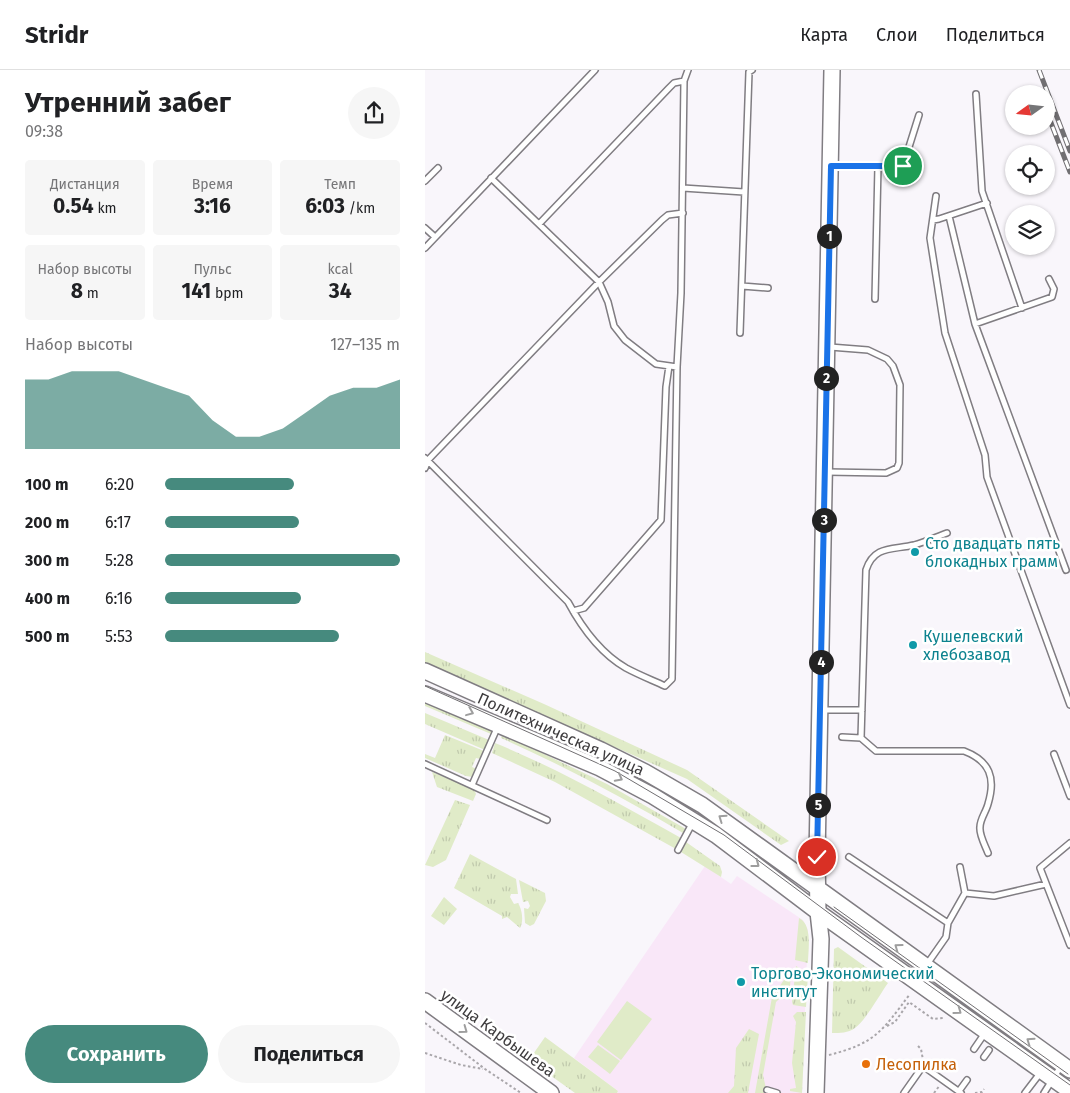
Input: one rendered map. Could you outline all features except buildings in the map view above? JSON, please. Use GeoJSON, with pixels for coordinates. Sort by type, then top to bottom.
{"type":"FeatureCollection","features":[{"type":"Feature","properties":{"kind":"main road"},"geometry":{"type":"LineString","coordinates":[[827,70],[828,166]]}},
{"type":"Feature","properties":{"kind":"main road"},"geometry":{"type":"LineString","coordinates":[[816,1093],[821,940],[814,886],[824,347],[832,70]]}},
{"type":"Feature","properties":{"kind":"main road","name":"Политехническая улица"},"geometry":{"type":"LineString","coordinates":[[425,671],[547,725],[645,772],[702,805],[726,820],[925,967],[1066,1067]]}},
{"type":"Feature","properties":{"kind":"main road","name":"Политехническая улица"},"geometry":{"type":"LineString","coordinates":[[425,694],[600,768],[653,796],[716,835],[747,857],[913,987],[986,1032],[1070,1091]]}},
{"type":"Feature","properties":{"kind":"main road","name":"улица Карбышева"},"geometry":{"type":"LineString","coordinates":[[425,1001],[551,1093]]}},
{"type":"Feature","properties":{"kind":"lane"},"geometry":{"type":"LineString","coordinates":[[425,248],[595,70]]}},
{"type":"Feature","properties":{"kind":"lane"},"geometry":{"type":"LineString","coordinates":[[426,459],[568,602],[580,624],[597,645],[625,667],[665,686],[672,679],[677,367],[683,213],[685,81],[688,70]]}},
{"type":"Feature","properties":{"kind":"lane"},"geometry":{"type":"LineString","coordinates":[[741,333],[749,72],[752,70]]}},
{"type":"Feature","properties":{"kind":"lane"},"geometry":{"type":"LineString","coordinates":[[539,224],[669,88],[679,81],[685,81]]}},
{"type":"Feature","properties":{"kind":"lane"},"geometry":{"type":"LineString","coordinates":[[976,94],[982,191],[1023,308]]}},
{"type":"Feature","properties":{"kind":"lane"},"geometry":{"type":"LineString","coordinates":[[828,166],[903,166],[919,115]]}},
{"type":"Feature","properties":{"kind":"lane"},"geometry":{"type":"LineString","coordinates":[[875,299],[878,166]]}},
{"type":"Feature","properties":{"kind":"lane"},"geometry":{"type":"LineString","coordinates":[[425,181],[438,168]]}},
{"type":"Feature","properties":{"kind":"lane"},"geometry":{"type":"LineString","coordinates":[[491,178],[599,282],[608,302],[615,326],[625,340],[656,364],[677,367]]}},
{"type":"Feature","properties":{"kind":"lane"},"geometry":{"type":"LineString","coordinates":[[683,188],[744,192]]}},
{"type":"Feature","properties":{"kind":"lane"},"geometry":{"type":"LineString","coordinates":[[936,196],[930,238],[945,332],[985,455],[987,477],[1068,694],[1070,705]]}},
{"type":"Feature","properties":{"kind":"lane"},"geometry":{"type":"LineString","coordinates":[[933,220],[987,203]]}},
{"type":"Feature","properties":{"kind":"lane"},"geometry":{"type":"LineString","coordinates":[[425,468],[426,459],[599,282],[668,215],[683,213]]}},
{"type":"Feature","properties":{"kind":"lane"},"geometry":{"type":"LineString","coordinates":[[949,216],[975,324],[1066,570]]}},
{"type":"Feature","properties":{"kind":"lane"},"geometry":{"type":"LineString","coordinates":[[425,228],[435,237]]}},
{"type":"Feature","properties":{"kind":"lane"},"geometry":{"type":"LineString","coordinates":[[975,324],[1052,298],[1054,289],[1049,279]]}},
{"type":"Feature","properties":{"kind":"lane"},"geometry":{"type":"LineString","coordinates":[[742,286],[768,288]]}},
{"type":"Feature","properties":{"kind":"lane"},"geometry":{"type":"LineString","coordinates":[[822,472],[886,473],[897,468],[899,463],[900,385],[893,366],[887,359],[868,350],[824,347]]}},
{"type":"Feature","properties":{"kind":"lane"},"geometry":{"type":"LineString","coordinates":[[573,611],[584,608],[661,520],[666,387],[669,366]]}},
{"type":"Feature","properties":{"kind":"lane"},"geometry":{"type":"LineString","coordinates":[[861,738],[866,570],[868,562],[882,550],[915,544],[947,532]]}},
{"type":"Feature","properties":{"kind":"lane"},"geometry":{"type":"LineString","coordinates":[[817,709],[862,710]]}},
{"type":"Feature","properties":{"kind":"lane"},"geometry":{"type":"LineString","coordinates":[[472,785],[499,724]]}},
{"type":"Feature","properties":{"kind":"lane"},"geometry":{"type":"LineString","coordinates":[[842,737],[861,738],[876,751],[964,751],[977,756],[986,766],[992,785],[988,805],[979,828],[988,853]]}},
{"type":"Feature","properties":{"kind":"lane"},"geometry":{"type":"LineString","coordinates":[[1054,754],[1070,796]]}},
{"type":"Feature","properties":{"kind":"lane"},"geometry":{"type":"LineString","coordinates":[[425,764],[547,820]]}},
{"type":"Feature","properties":{"kind":"lane"},"geometry":{"type":"LineString","coordinates":[[679,850],[693,821]]}},
{"type":"Feature","properties":{"kind":"lane"},"geometry":{"type":"LineString","coordinates":[[1070,843],[1040,868],[1070,946]]}},
{"type":"Feature","properties":{"kind":"lane"},"geometry":{"type":"LineString","coordinates":[[849,857],[947,923]]}},
{"type":"Feature","properties":{"kind":"lane"},"geometry":{"type":"LineString","coordinates":[[913,987],[946,937],[947,923],[965,893],[960,868]]}},
{"type":"Feature","properties":{"kind":"lane"},"geometry":{"type":"LineString","coordinates":[[965,893],[995,896],[1047,884]]}},
{"type":"Feature","properties":{"kind":"lane"},"geometry":{"type":"LineString","coordinates":[[974,1049],[986,1032]]}},
{"type":"Feature","properties":{"kind":"lane"},"geometry":{"type":"LineString","coordinates":[[984,1057],[989,1050]]}},
{"type":"Feature","properties":{"kind":"lane"},"geometry":{"type":"LineString","coordinates":[[904,1093],[923,1066],[960,1092],[967,1080]]}},
{"type":"Feature","properties":{"kind":"lane"},"geometry":{"type":"LineString","coordinates":[[1025,1093],[1047,1075],[1066,1067]]}},
{"type":"Feature","properties":{"kind":"lane"},"geometry":{"type":"LineString","coordinates":[[1044,1093],[1047,1075]]}},
{"type":"Feature","properties":{"kind":"lane"},"geometry":{"type":"LineString","coordinates":[[767,1090],[777,1093]]}},
{"type":"Feature","properties":{"kind":"path"},"geometry":{"type":"LineString","coordinates":[[829,1055],[861,1045],[878,1034],[886,1026],[913,987]]}},
{"type":"Feature","properties":{"kind":"path"},"geometry":{"type":"LineString","coordinates":[[886,1026],[895,1022],[909,1002],[933,1019],[943,1018]]}},
{"type":"Feature","properties":{"kind":"path"},"geometry":{"type":"LineString","coordinates":[[425,1023],[485,1069],[521,1093]]}},
{"type":"Feature","properties":{"kind":"path"},"geometry":{"type":"LineString","coordinates":[[918,1046],[921,1049],[923,1060]]}},
{"type":"Feature","properties":{"kind":"path"},"geometry":{"type":"LineString","coordinates":[[425,1053],[461,1065],[485,1069]]}},
{"type":"Feature","properties":{"kind":"path"},"geometry":{"type":"LineString","coordinates":[[975,1093],[982,1092],[984,1089]]}},
{"type":"Feature","properties":{"kind":"shaded area"},"geometry":{"type":"Polygon","coordinates":[[[705,866],[731,884],[737,876],[803,920],[808,930],[802,1093],[617,1093],[618,1091],[574,1058],[705,866]]]}},
{"type":"Feature","properties":{"kind":"green space"},"geometry":{"type":"Polygon","coordinates":[[[425,652],[687,770],[789,841],[781,845],[687,779],[425,663],[425,652]]]}},
{"type":"Feature","properties":{"kind":"green space"},"geometry":{"type":"Polygon","coordinates":[[[425,701],[493,730],[491,734],[425,706],[425,701]]]}},
{"type":"Feature","properties":{"kind":"green space"},"geometry":{"type":"Polygon","coordinates":[[[425,713],[489,740],[485,750],[425,724],[425,713]]]}},
{"type":"Feature","properties":{"kind":"green space"},"geometry":{"type":"Polygon","coordinates":[[[502,734],[607,784],[686,829],[683,833],[639,807],[501,738],[502,734]]]}},
{"type":"Feature","properties":{"kind":"green space"},"geometry":{"type":"Polygon","coordinates":[[[445,735],[484,751],[480,759],[476,758],[472,767],[477,769],[473,777],[466,776],[425,758],[425,754],[435,758],[445,735]]]}},
{"type":"Feature","properties":{"kind":"green space"},"geometry":{"type":"Polygon","coordinates":[[[495,743],[567,776],[681,838],[676,849],[555,782],[492,753],[495,743]]]}},
{"type":"Feature","properties":{"kind":"green space"},"geometry":{"type":"Polygon","coordinates":[[[432,772],[474,789],[476,794],[473,801],[437,787],[432,772]]]}},
{"type":"Feature","properties":{"kind":"green space"},"geometry":{"type":"Polygon","coordinates":[[[455,800],[470,805],[446,860],[433,867],[425,865],[455,800]]]}},
{"type":"Feature","properties":{"kind":"green space"},"geometry":{"type":"Polygon","coordinates":[[[686,842],[720,866],[721,877],[681,852],[686,842]]]}},
{"type":"Feature","properties":{"kind":"green space"},"geometry":{"type":"Polygon","coordinates":[[[470,854],[516,879],[518,894],[511,894],[510,897],[514,904],[518,903],[521,908],[522,919],[520,928],[507,917],[502,919],[502,916],[454,888],[470,854]]]}},
{"type":"Feature","properties":{"kind":"green space"},"geometry":{"type":"Polygon","coordinates":[[[519,880],[545,893],[546,901],[534,924],[530,926],[525,923],[524,908],[528,909],[530,906],[528,901],[523,902],[519,880]]]}},
{"type":"Feature","properties":{"kind":"green space"},"geometry":{"type":"Polygon","coordinates":[[[444,897],[457,909],[444,925],[431,916],[444,897]]]}},
{"type":"Feature","properties":{"kind":"green space"},"geometry":{"type":"Polygon","coordinates":[[[799,918],[803,921],[808,932],[808,963],[795,960],[799,918]]]}},
{"type":"Feature","properties":{"kind":"green space"},"geometry":{"type":"Polygon","coordinates":[[[838,947],[888,983],[868,1013],[855,1028],[841,1033],[832,1033],[834,949],[838,947]]]}},
{"type":"Feature","properties":{"kind":"green space"},"geometry":{"type":"Polygon","coordinates":[[[796,966],[808,974],[806,1007],[793,1005],[792,1002],[796,966]]]}},
{"type":"Feature","properties":{"kind":"green space"},"geometry":{"type":"Polygon","coordinates":[[[791,970],[790,988],[776,1002],[763,1075],[767,1093],[755,1093],[772,997],[791,970]]]}},
{"type":"Feature","properties":{"kind":"green space"},"geometry":{"type":"Polygon","coordinates":[[[627,1001],[652,1019],[621,1060],[597,1042],[627,1001]]]}},
{"type":"Feature","properties":{"kind":"green space"},"geometry":{"type":"Polygon","coordinates":[[[797,1012],[806,1012],[802,1093],[790,1091],[790,1089],[796,1088],[792,1063],[796,1022],[793,1016],[797,1012]]]}},
{"type":"Feature","properties":{"kind":"green space"},"geometry":{"type":"Polygon","coordinates":[[[749,1029],[759,1034],[748,1093],[728,1093],[734,1086],[736,1048],[749,1029]]]}},
{"type":"Feature","properties":{"kind":"green space"},"geometry":{"type":"Polygon","coordinates":[[[545,1037],[618,1091],[617,1093],[575,1093],[529,1060],[545,1037]]]}},
{"type":"Feature","properties":{"kind":"green space"},"geometry":{"type":"Polygon","coordinates":[[[598,1045],[620,1061],[610,1074],[588,1057],[598,1045]]]}},
{"type":"Feature","properties":{"kind":"tram line"},"geometry":{"type":"LineString","coordinates":[[425,686],[615,771],[724,835],[861,937],[1070,1085]]}},
{"type":"Feature","properties":{"kind":"tram line"},"geometry":{"type":"LineString","coordinates":[[834,907],[1068,1074]]}},
{"type":"Feature","properties":{"kind":"railway"},"geometry":{"type":"LineString","coordinates":[[1039,70],[1070,151]]}},
{"type":"Feature","properties":{"kind":"railway"},"geometry":{"type":"LineString","coordinates":[[1055,133],[1070,172]]}},
{"type":"Feature","properties":{"kind":"place","name":"Сто двадцать пять блокадных грамм"},"geometry":{"type":"Point","coordinates":[915,552]}},
{"type":"Feature","properties":{"kind":"place","name":"Кушелевский хлебозавод"},"geometry":{"type":"Point","coordinates":[913,645]}},
{"type":"Feature","properties":{"kind":"place","name":"Торгово-Экономический институт"},"geometry":{"type":"Point","coordinates":[741,982]}},
{"type":"Feature","properties":{"kind":"place","name":"Лесопилка"},"geometry":{"type":"Point","coordinates":[866,1064]}},
{"type":"Feature","properties":{"kind":"route"},"geometry":{"type":"LineString","coordinates":[[817,857],[831,166],[903,166]]}}]}
